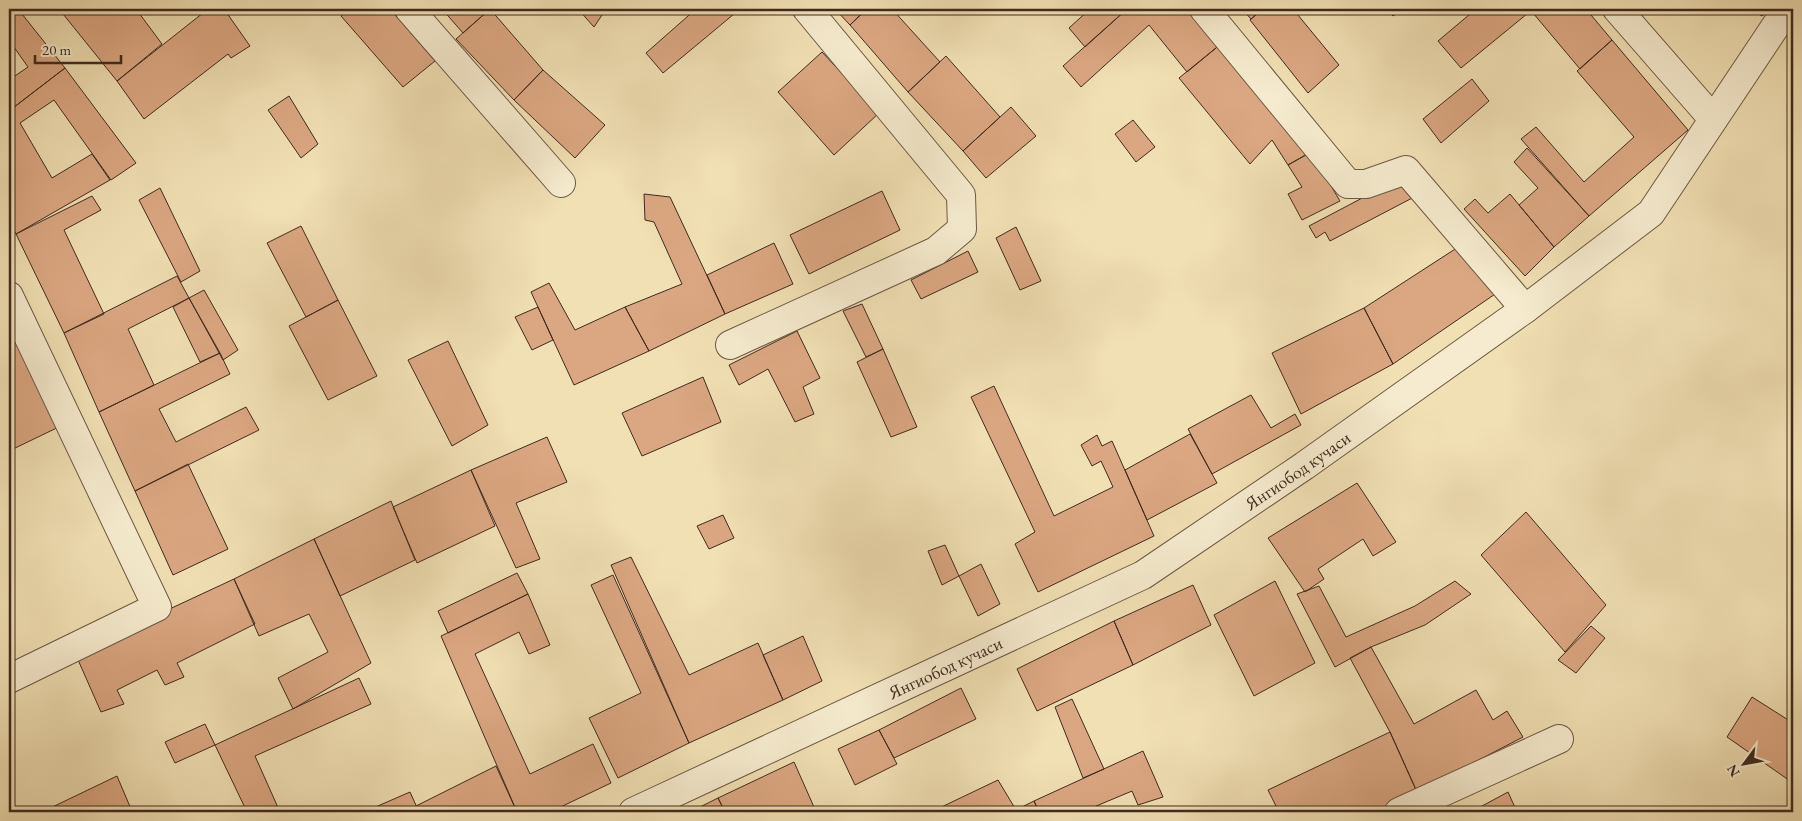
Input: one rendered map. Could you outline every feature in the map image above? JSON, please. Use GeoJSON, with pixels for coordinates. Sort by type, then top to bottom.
{"type":"FeatureCollection","features":[{"type":"Feature","properties":{"kind":"street"},"geometry":{"type":"LineString","coordinates":[[409,9],[561,183]]}},
{"type":"Feature","properties":{"kind":"street"},"geometry":{"type":"LineString","coordinates":[[730,345],[936,251],[962,229],[961,196],[807,9]]}},
{"type":"Feature","properties":{"kind":"street"},"geometry":{"type":"LineString","coordinates":[[1204,9],[1348,184],[1366,184],[1406,170],[1525,309]]}},
{"type":"Feature","properties":{"kind":"street"},"geometry":{"type":"LineString","coordinates":[[1617,9],[1713,119]]}},
{"type":"Feature","properties":{"kind":"street","name":"Янгиобод кучаси"},"geometry":{"type":"LineString","coordinates":[[633,812],[1143,576],[1525,309],[1651,213],[1786,9]]}},
{"type":"Feature","properties":{"kind":"street"},"geometry":{"type":"LineString","coordinates":[[9,296],[157,606],[9,679]]}},
{"type":"Feature","properties":{"kind":"street"},"geometry":{"type":"LineString","coordinates":[[1399,812],[1559,739]]}},
{"type":"Feature","properties":{"kind":"building"},"geometry":{"type":"Polygon","coordinates":[[[9,9],[18,9],[65,68],[9,111],[9,80],[28,67],[11,43],[9,45],[9,9]]]}},
{"type":"Feature","properties":{"kind":"building"},"geometry":{"type":"Polygon","coordinates":[[[59,9],[136,9],[162,44],[117,81],[59,9]]]}},
{"type":"Feature","properties":{"kind":"building"},"geometry":{"type":"Polygon","coordinates":[[[208,9],[224,9],[250,46],[231,58],[228,54],[144,119],[117,81],[208,9]]]}},
{"type":"Feature","properties":{"kind":"building"},"geometry":{"type":"Polygon","coordinates":[[[349,9],[390,9],[435,61],[403,87],[341,16],[349,9]]]}},
{"type":"Feature","properties":{"kind":"building"},"geometry":{"type":"Polygon","coordinates":[[[442,9],[490,9],[463,33],[442,9]]]}},
{"type":"Feature","properties":{"kind":"building"},"geometry":{"type":"Polygon","coordinates":[[[490,9],[543,70],[514,100],[456,39],[490,9]]]}},
{"type":"Feature","properties":{"kind":"building"},"geometry":{"type":"Polygon","coordinates":[[[578,9],[606,9],[594,27],[578,9]]]}},
{"type":"Feature","properties":{"kind":"building"},"geometry":{"type":"Polygon","coordinates":[[[696,9],[740,9],[663,73],[646,53],[696,9]]]}},
{"type":"Feature","properties":{"kind":"building"},"geometry":{"type":"Polygon","coordinates":[[[835,9],[866,9],[850,25],[835,9]]]}},
{"type":"Feature","properties":{"kind":"building"},"geometry":{"type":"Polygon","coordinates":[[[867,9],[892,9],[940,62],[908,92],[850,25],[867,9]]]}},
{"type":"Feature","properties":{"kind":"building"},"geometry":{"type":"Polygon","coordinates":[[[1090,9],[1127,9],[1085,47],[1069,28],[1090,9]]]}},
{"type":"Feature","properties":{"kind":"building"},"geometry":{"type":"Polygon","coordinates":[[[1127,9],[1194,9],[1222,43],[1187,72],[1149,25],[1081,87],[1063,66],[1127,9]]]}},
{"type":"Feature","properties":{"kind":"building"},"geometry":{"type":"Polygon","coordinates":[[[1242,9],[1262,9],[1251,19],[1242,9]]]}},
{"type":"Feature","properties":{"kind":"building"},"geometry":{"type":"Polygon","coordinates":[[[1263,9],[1293,9],[1339,65],[1308,93],[1250,20],[1263,9]]]}},
{"type":"Feature","properties":{"kind":"building"},"geometry":{"type":"Polygon","coordinates":[[[1387,9],[1403,9],[1393,16],[1387,9]]]}},
{"type":"Feature","properties":{"kind":"building"},"geometry":{"type":"Polygon","coordinates":[[[1476,9],[1533,9],[1461,68],[1438,41],[1476,9]]]}},
{"type":"Feature","properties":{"kind":"building"},"geometry":{"type":"Polygon","coordinates":[[[1538,9],[1586,9],[1612,40],[1580,69],[1533,13],[1538,9]]]}},
{"type":"Feature","properties":{"kind":"building"},"geometry":{"type":"Polygon","coordinates":[[[1751,9],[1766,9],[1762,16],[1751,9]]]}},
{"type":"Feature","properties":{"kind":"building"},"geometry":{"type":"Polygon","coordinates":[[[1612,40],[1688,130],[1589,216],[1521,139],[1536,127],[1584,182],[1634,137],[1577,71],[1612,40]]]}},
{"type":"Feature","properties":{"kind":"building"},"geometry":{"type":"Polygon","coordinates":[[[1222,43],[1311,152],[1288,165],[1272,140],[1250,164],[1179,78],[1222,43]]]}},
{"type":"Feature","properties":{"kind":"building"},"geometry":{"type":"Polygon","coordinates":[[[822,52],[879,113],[834,155],[778,92],[822,52]]]}},
{"type":"Feature","properties":{"kind":"building"},"geometry":{"type":"Polygon","coordinates":[[[946,56],[1000,117],[963,151],[908,92],[946,56]]]}},
{"type":"Feature","properties":{"kind":"building"},"geometry":{"type":"Polygon","coordinates":[[[65,68],[136,163],[111,180],[54,100],[20,123],[52,178],[92,154],[110,180],[16,234],[9,221],[9,111],[65,68]]]}},
{"type":"Feature","properties":{"kind":"building"},"geometry":{"type":"Polygon","coordinates":[[[543,70],[605,125],[575,158],[514,100],[543,70]]]}},
{"type":"Feature","properties":{"kind":"building"},"geometry":{"type":"Polygon","coordinates":[[[1472,79],[1489,101],[1441,143],[1423,119],[1472,79]]]}},
{"type":"Feature","properties":{"kind":"building"},"geometry":{"type":"Polygon","coordinates":[[[289,96],[318,144],[301,158],[268,110],[289,96]]]}},
{"type":"Feature","properties":{"kind":"building"},"geometry":{"type":"Polygon","coordinates":[[[1011,107],[1036,136],[986,178],[963,151],[1011,107]]]}},
{"type":"Feature","properties":{"kind":"building"},"geometry":{"type":"Polygon","coordinates":[[[1133,120],[1155,147],[1136,162],[1115,134],[1133,120]]]}},
{"type":"Feature","properties":{"kind":"building"},"geometry":{"type":"Polygon","coordinates":[[[1527,148],[1589,216],[1554,247],[1519,205],[1538,188],[1514,162],[1527,148]]]}},
{"type":"Feature","properties":{"kind":"building"},"geometry":{"type":"Polygon","coordinates":[[[1311,152],[1340,201],[1302,220],[1288,194],[1302,187],[1288,165],[1311,152]]]}},
{"type":"Feature","properties":{"kind":"building"},"geometry":{"type":"Polygon","coordinates":[[[1406,175],[1418,195],[1330,241],[1325,232],[1316,238],[1309,226],[1406,175]]]}},
{"type":"Feature","properties":{"kind":"building"},"geometry":{"type":"Polygon","coordinates":[[[160,188],[200,271],[181,282],[139,200],[160,188]]]}},
{"type":"Feature","properties":{"kind":"building"},"geometry":{"type":"Polygon","coordinates":[[[882,191],[900,230],[809,274],[790,235],[882,191]]]}},
{"type":"Feature","properties":{"kind":"building"},"geometry":{"type":"Polygon","coordinates":[[[644,194],[670,197],[725,314],[649,351],[625,307],[682,284],[654,222],[645,220],[644,194]]]}},
{"type":"Feature","properties":{"kind":"building"},"geometry":{"type":"Polygon","coordinates":[[[1510,194],[1554,247],[1525,276],[1464,209],[1475,199],[1488,213],[1510,194]]]}},
{"type":"Feature","properties":{"kind":"building"},"geometry":{"type":"Polygon","coordinates":[[[92,196],[101,210],[64,230],[104,314],[64,333],[16,234],[92,196]]]}},
{"type":"Feature","properties":{"kind":"building"},"geometry":{"type":"Polygon","coordinates":[[[301,226],[338,300],[306,317],[267,243],[301,226]]]}},
{"type":"Feature","properties":{"kind":"building"},"geometry":{"type":"Polygon","coordinates":[[[1016,227],[1041,281],[1020,290],[996,238],[1016,227]]]}},
{"type":"Feature","properties":{"kind":"building"},"geometry":{"type":"Polygon","coordinates":[[[1466,242],[1501,290],[1393,364],[1364,308],[1466,242]]]}},
{"type":"Feature","properties":{"kind":"building"},"geometry":{"type":"Polygon","coordinates":[[[774,243],[793,284],[725,314],[707,275],[774,243]]]}},
{"type":"Feature","properties":{"kind":"building"},"geometry":{"type":"Polygon","coordinates":[[[968,251],[978,272],[921,299],[911,280],[968,251]]]}},
{"type":"Feature","properties":{"kind":"building"},"geometry":{"type":"Polygon","coordinates":[[[177,276],[189,298],[128,329],[154,385],[99,412],[64,333],[177,276]]]}},
{"type":"Feature","properties":{"kind":"building"},"geometry":{"type":"Polygon","coordinates":[[[549,283],[575,330],[625,307],[649,351],[574,385],[531,292],[549,283]]]}},
{"type":"Feature","properties":{"kind":"building"},"geometry":{"type":"Polygon","coordinates":[[[204,290],[238,350],[223,360],[189,298],[204,290]]]}},
{"type":"Feature","properties":{"kind":"building"},"geometry":{"type":"Polygon","coordinates":[[[189,298],[220,353],[200,362],[173,307],[189,298]]]}},
{"type":"Feature","properties":{"kind":"building"},"geometry":{"type":"Polygon","coordinates":[[[338,300],[377,376],[328,400],[289,326],[338,300]]]}},
{"type":"Feature","properties":{"kind":"building"},"geometry":{"type":"Polygon","coordinates":[[[862,304],[883,349],[866,357],[843,311],[862,304]]]}},
{"type":"Feature","properties":{"kind":"building"},"geometry":{"type":"Polygon","coordinates":[[[538,307],[553,340],[532,350],[515,317],[538,307]]]}},
{"type":"Feature","properties":{"kind":"building"},"geometry":{"type":"Polygon","coordinates":[[[1364,308],[1393,364],[1301,414],[1272,353],[1364,308]]]}},
{"type":"Feature","properties":{"kind":"building"},"geometry":{"type":"Polygon","coordinates":[[[9,327],[67,423],[9,451],[9,421],[13,419],[9,409],[9,327]]]}},
{"type":"Feature","properties":{"kind":"building"},"geometry":{"type":"Polygon","coordinates":[[[797,331],[820,378],[803,387],[814,414],[795,422],[768,369],[739,385],[729,365],[797,331]]]}},
{"type":"Feature","properties":{"kind":"building"},"geometry":{"type":"Polygon","coordinates":[[[448,341],[488,425],[452,446],[408,360],[448,341]]]}},
{"type":"Feature","properties":{"kind":"building"},"geometry":{"type":"Polygon","coordinates":[[[883,349],[917,427],[891,437],[857,362],[883,349]]]}},
{"type":"Feature","properties":{"kind":"building"},"geometry":{"type":"Polygon","coordinates":[[[220,353],[230,374],[159,409],[176,442],[246,407],[259,430],[135,491],[99,412],[220,353]]]}},
{"type":"Feature","properties":{"kind":"building"},"geometry":{"type":"Polygon","coordinates":[[[703,377],[721,422],[642,456],[622,413],[703,377]]]}},
{"type":"Feature","properties":{"kind":"building"},"geometry":{"type":"Polygon","coordinates":[[[994,386],[1054,516],[1113,487],[1101,461],[1092,466],[1081,445],[1097,435],[1102,446],[1112,441],[1154,536],[1038,592],[1015,544],[1035,532],[971,397],[994,386]]]}},
{"type":"Feature","properties":{"kind":"building"},"geometry":{"type":"Polygon","coordinates":[[[1251,395],[1271,428],[1295,414],[1301,425],[1212,474],[1188,429],[1251,395]]]}},
{"type":"Feature","properties":{"kind":"building"},"geometry":{"type":"Polygon","coordinates":[[[1190,434],[1217,483],[1147,520],[1125,470],[1190,434]]]}},
{"type":"Feature","properties":{"kind":"building"},"geometry":{"type":"Polygon","coordinates":[[[547,437],[567,482],[516,503],[540,559],[516,568],[471,470],[547,437]]]}},
{"type":"Feature","properties":{"kind":"building"},"geometry":{"type":"Polygon","coordinates":[[[188,464],[228,549],[173,575],[135,491],[188,464]]]}},
{"type":"Feature","properties":{"kind":"building"},"geometry":{"type":"Polygon","coordinates":[[[471,470],[495,526],[417,563],[393,507],[471,470]]]}},
{"type":"Feature","properties":{"kind":"building"},"geometry":{"type":"Polygon","coordinates":[[[1357,483],[1396,542],[1373,556],[1363,539],[1318,569],[1324,579],[1305,592],[1268,538],[1357,483]]]}},
{"type":"Feature","properties":{"kind":"building"},"geometry":{"type":"Polygon","coordinates":[[[391,501],[415,560],[340,596],[314,539],[391,501]]]}},
{"type":"Feature","properties":{"kind":"building"},"geometry":{"type":"Polygon","coordinates":[[[1526,512],[1606,605],[1565,652],[1481,555],[1526,512]]]}},
{"type":"Feature","properties":{"kind":"building"},"geometry":{"type":"Polygon","coordinates":[[[723,515],[734,538],[709,549],[697,526],[723,515]]]}},
{"type":"Feature","properties":{"kind":"building"},"geometry":{"type":"Polygon","coordinates":[[[314,539],[371,663],[293,709],[278,678],[328,652],[309,614],[259,636],[234,579],[314,539]]]}},
{"type":"Feature","properties":{"kind":"building"},"geometry":{"type":"Polygon","coordinates":[[[945,545],[959,576],[942,585],[928,551],[945,545]]]}},
{"type":"Feature","properties":{"kind":"building"},"geometry":{"type":"Polygon","coordinates":[[[631,557],[689,675],[758,643],[783,700],[689,743],[611,565],[631,557]]]}},
{"type":"Feature","properties":{"kind":"building"},"geometry":{"type":"Polygon","coordinates":[[[981,564],[1000,604],[978,616],[959,576],[981,564]]]}},
{"type":"Feature","properties":{"kind":"building"},"geometry":{"type":"Polygon","coordinates":[[[517,573],[528,594],[448,633],[438,611],[517,573]]]}},
{"type":"Feature","properties":{"kind":"building"},"geometry":{"type":"Polygon","coordinates":[[[613,575],[689,743],[618,778],[589,718],[641,693],[591,585],[613,575]]]}},
{"type":"Feature","properties":{"kind":"building"},"geometry":{"type":"Polygon","coordinates":[[[234,579],[255,624],[177,663],[184,677],[165,685],[157,670],[117,690],[124,704],[101,712],[75,653],[234,579]]]}},
{"type":"Feature","properties":{"kind":"building"},"geometry":{"type":"Polygon","coordinates":[[[1275,581],[1315,663],[1254,696],[1214,615],[1275,581]]]}},
{"type":"Feature","properties":{"kind":"building"},"geometry":{"type":"Polygon","coordinates":[[[1455,581],[1471,594],[1425,625],[1371,647],[1335,667],[1297,594],[1319,586],[1346,637],[1415,606],[1455,581]]]}},
{"type":"Feature","properties":{"kind":"building"},"geometry":{"type":"Polygon","coordinates":[[[1193,585],[1211,625],[1133,665],[1114,621],[1193,585]]]}},
{"type":"Feature","properties":{"kind":"building"},"geometry":{"type":"Polygon","coordinates":[[[528,594],[550,645],[529,654],[519,632],[475,654],[530,774],[593,744],[611,783],[550,812],[517,812],[441,636],[528,594]]]}},
{"type":"Feature","properties":{"kind":"building"},"geometry":{"type":"Polygon","coordinates":[[[1114,621],[1133,665],[1037,711],[1017,669],[1114,621]]]}},
{"type":"Feature","properties":{"kind":"building"},"geometry":{"type":"Polygon","coordinates":[[[1591,626],[1605,638],[1576,673],[1558,660],[1591,626]]]}},
{"type":"Feature","properties":{"kind":"building"},"geometry":{"type":"Polygon","coordinates":[[[803,636],[822,681],[783,700],[763,655],[803,636]]]}},
{"type":"Feature","properties":{"kind":"building"},"geometry":{"type":"Polygon","coordinates":[[[1371,647],[1414,724],[1476,690],[1493,720],[1507,711],[1523,737],[1417,792],[1390,732],[1350,658],[1371,647]]]}},
{"type":"Feature","properties":{"kind":"building"},"geometry":{"type":"Polygon","coordinates":[[[359,678],[371,704],[255,756],[280,812],[247,812],[215,745],[359,678]]]}},
{"type":"Feature","properties":{"kind":"building"},"geometry":{"type":"Polygon","coordinates":[[[961,688],[976,719],[894,758],[879,730],[961,688]]]}},
{"type":"Feature","properties":{"kind":"building"},"geometry":{"type":"Polygon","coordinates":[[[1752,697],[1793,723],[1793,783],[1727,737],[1752,697]]]}},
{"type":"Feature","properties":{"kind":"building"},"geometry":{"type":"Polygon","coordinates":[[[1072,699],[1104,769],[1083,778],[1055,707],[1072,699]]]}},
{"type":"Feature","properties":{"kind":"building"},"geometry":{"type":"Polygon","coordinates":[[[205,724],[215,745],[175,763],[165,742],[205,724]]]}},
{"type":"Feature","properties":{"kind":"building"},"geometry":{"type":"Polygon","coordinates":[[[879,730],[897,764],[855,785],[838,749],[879,730]]]}},
{"type":"Feature","properties":{"kind":"building"},"geometry":{"type":"Polygon","coordinates":[[[1390,732],[1417,792],[1373,812],[1279,812],[1268,790],[1390,732]]]}},
{"type":"Feature","properties":{"kind":"building"},"geometry":{"type":"Polygon","coordinates":[[[1143,751],[1163,797],[1138,805],[1132,791],[1082,812],[1039,812],[1034,801],[1143,751]]]}},
{"type":"Feature","properties":{"kind":"building"},"geometry":{"type":"Polygon","coordinates":[[[794,762],[814,807],[802,812],[725,812],[718,798],[794,762]]]}},
{"type":"Feature","properties":{"kind":"building"},"geometry":{"type":"Polygon","coordinates":[[[496,766],[517,812],[419,812],[416,806],[496,766]]]}},
{"type":"Feature","properties":{"kind":"building"},"geometry":{"type":"Polygon","coordinates":[[[117,776],[131,809],[124,812],[42,812],[117,776]]]}},
{"type":"Feature","properties":{"kind":"building"},"geometry":{"type":"Polygon","coordinates":[[[998,780],[1016,810],[1012,812],[931,812],[998,780]]]}},
{"type":"Feature","properties":{"kind":"building"},"geometry":{"type":"Polygon","coordinates":[[[410,792],[419,812],[364,812],[410,792]]]}},
{"type":"Feature","properties":{"kind":"building"},"geometry":{"type":"Polygon","coordinates":[[[1508,792],[1517,812],[1471,812],[1508,792]]]}},
{"type":"Feature","properties":{"kind":"building"},"geometry":{"type":"Polygon","coordinates":[[[718,798],[725,812],[690,812],[718,798]]]}},
{"type":"Feature","properties":{"kind":"building"},"geometry":{"type":"Polygon","coordinates":[[[1034,801],[1039,812],[1012,812],[1034,801]]]}}]}
